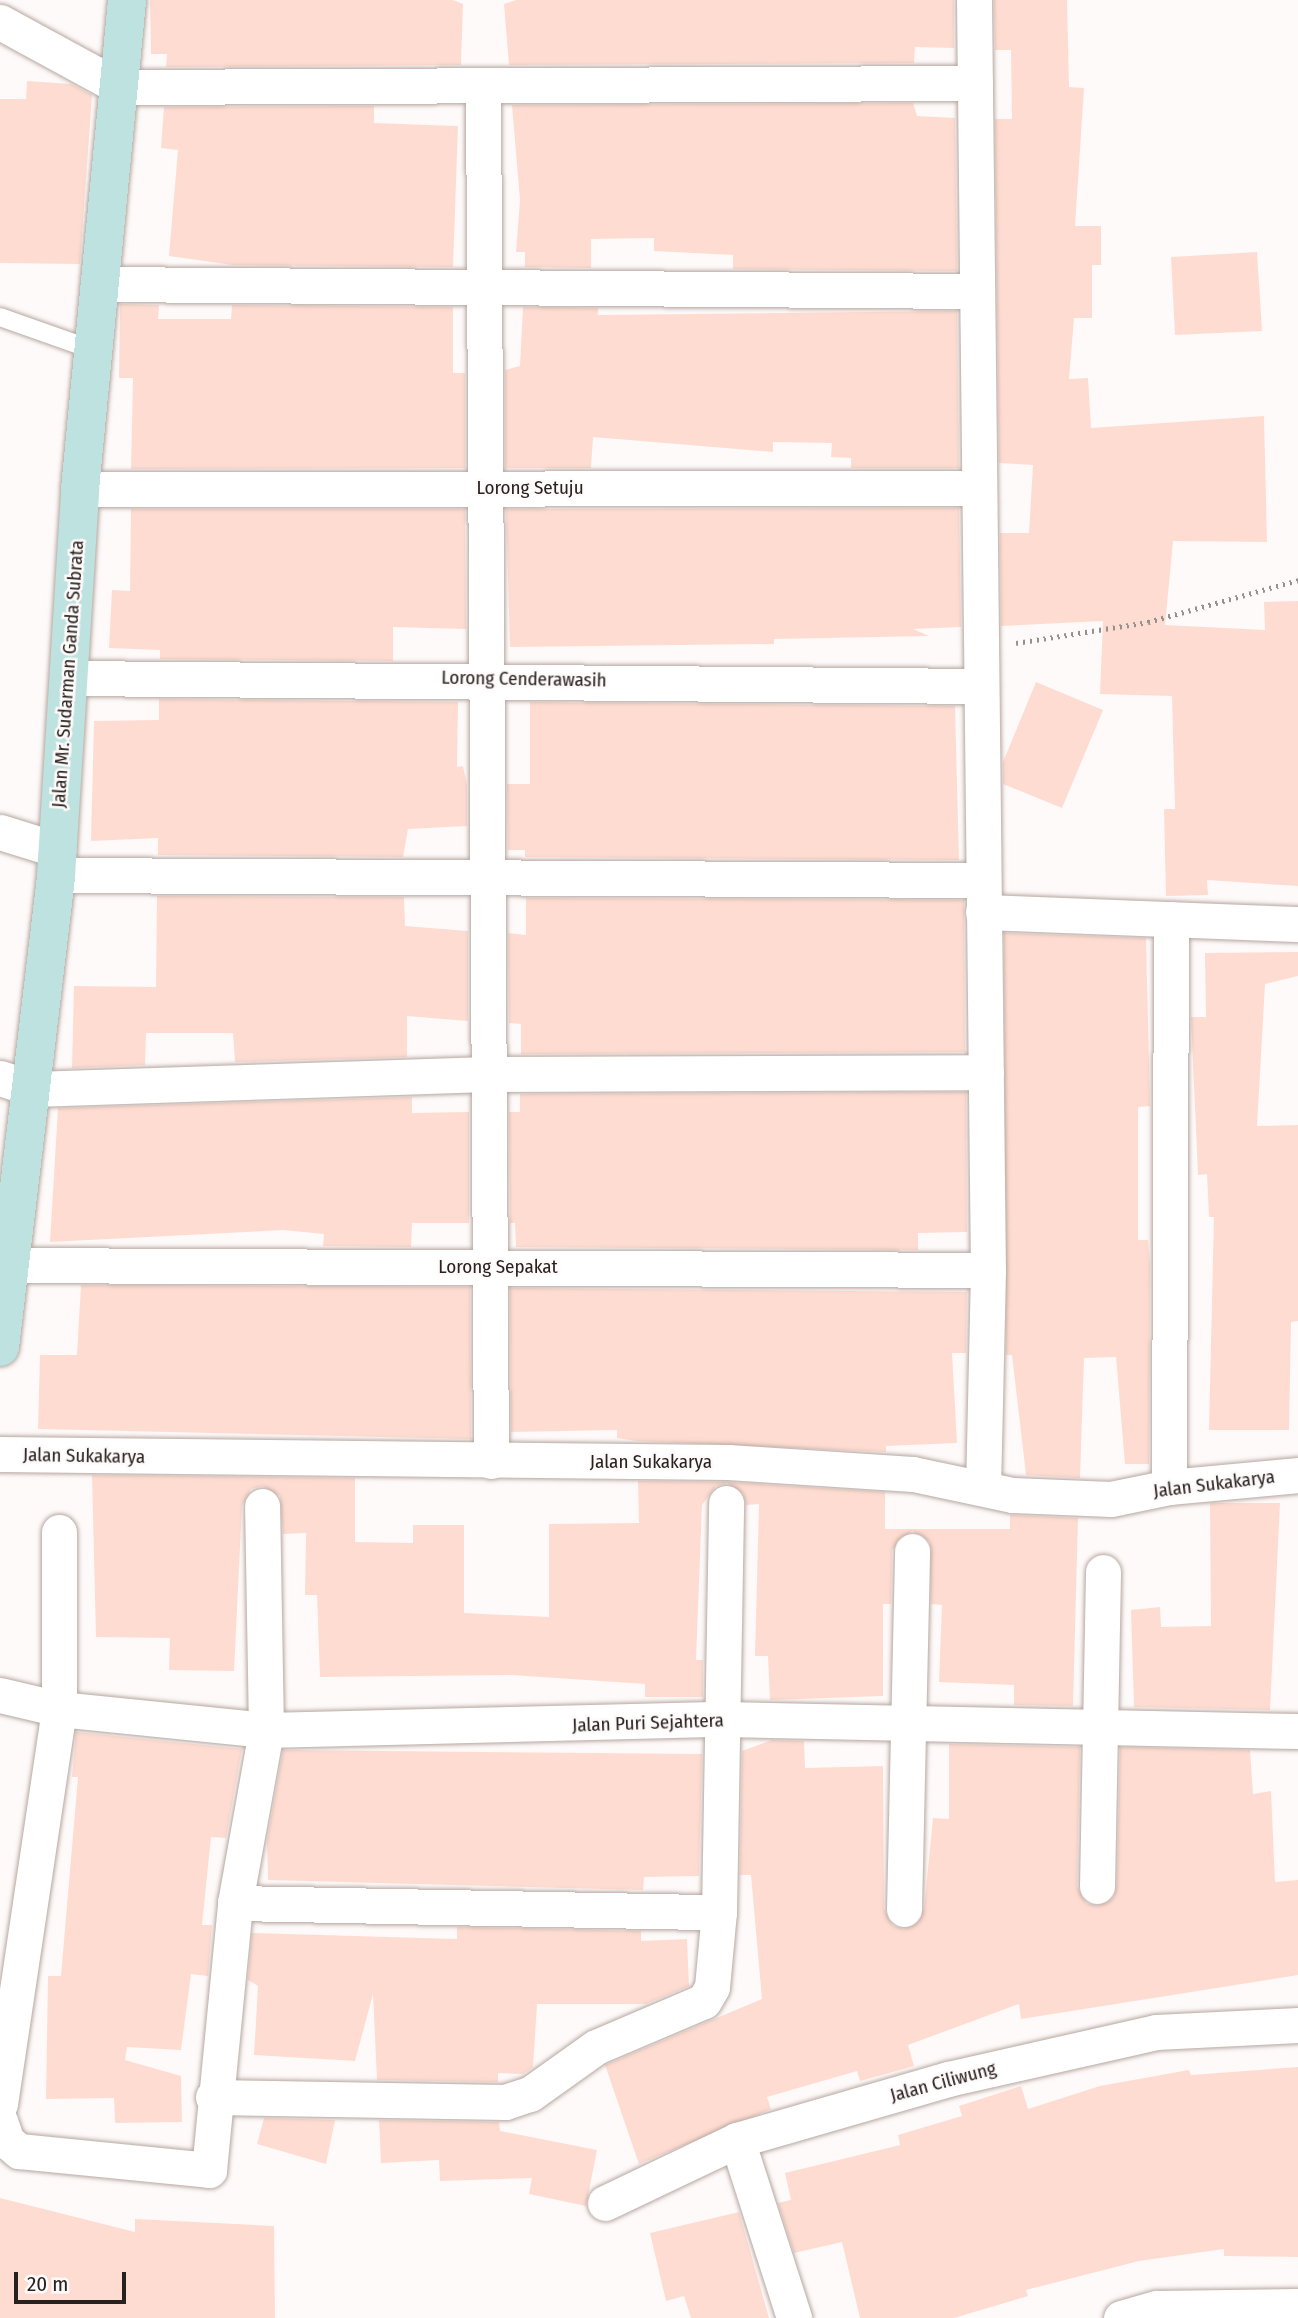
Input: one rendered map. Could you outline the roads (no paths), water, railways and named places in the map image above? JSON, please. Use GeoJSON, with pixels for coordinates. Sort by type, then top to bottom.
{"type":"FeatureCollection","features":[{"type":"Feature","properties":{"kind":"street","name":"Jalan Mr. Sudarman Ganda Subrata"},"geometry":{"type":"LineString","coordinates":[[1,1331],[9,1265],[17,1084],[57,863],[80,489],[103,284],[127,0]]}},
{"type":"Feature","properties":{"kind":"street"},"geometry":{"type":"LineString","coordinates":[[974,0],[988,1270],[983,1485]]}},
{"type":"Feature","properties":{"kind":"street"},"geometry":{"type":"LineString","coordinates":[[0,22],[119,87],[975,83]]}},
{"type":"Feature","properties":{"kind":"street"},"geometry":{"type":"LineString","coordinates":[[483,85],[491,1461]]}},
{"type":"Feature","properties":{"kind":"street"},"geometry":{"type":"LineString","coordinates":[[103,284],[977,291]]}},
{"type":"Feature","properties":{"kind":"street","name":"Lorong Setuju"},"geometry":{"type":"LineString","coordinates":[[80,489],[979,488]]}},
{"type":"Feature","properties":{"kind":"street","name":"Lorong Cenderawasih"},"geometry":{"type":"LineString","coordinates":[[67,678],[486,678],[981,686]]}},
{"type":"Feature","properties":{"kind":"street"},"geometry":{"type":"LineString","coordinates":[[0,832],[57,863],[487,876],[983,896],[1171,919],[1298,924]]}},
{"type":"Feature","properties":{"kind":"street"},"geometry":{"type":"LineString","coordinates":[[1169,1487],[1171,919]]}},
{"type":"Feature","properties":{"kind":"street"},"geometry":{"type":"LineString","coordinates":[[17,1084],[488,1074],[986,1072]]}},
{"type":"Feature","properties":{"kind":"street","name":"Lorong Sepakat"},"geometry":{"type":"LineString","coordinates":[[9,1265],[988,1270]]}},
{"type":"Feature","properties":{"kind":"street","name":"Jalan Sukakarya"},"geometry":{"type":"LineString","coordinates":[[0,1454],[728,1462],[913,1474],[983,1485],[1013,1495],[1111,1499],[1169,1487],[1298,1475]]}},
{"type":"Feature","properties":{"kind":"street"},"geometry":{"type":"LineString","coordinates":[[214,2097],[517,2100],[586,2053],[704,2001],[712,1987],[719,1912],[726,1503]]}},
{"type":"Feature","properties":{"kind":"street"},"geometry":{"type":"LineString","coordinates":[[0,2121],[7,2141],[19,2151],[209,2170],[235,1903],[266,1730],[262,1506]]}},
{"type":"Feature","properties":{"kind":"street"},"geometry":{"type":"LineString","coordinates":[[0,2104],[58,1709],[59,1532]]}},
{"type":"Feature","properties":{"kind":"street"},"geometry":{"type":"LineString","coordinates":[[904,1909],[912,1552]]}},
{"type":"Feature","properties":{"kind":"street"},"geometry":{"type":"LineString","coordinates":[[1097,1886],[1104,1572]]}},
{"type":"Feature","properties":{"kind":"street","name":"Jalan Puri Sejahtera"},"geometry":{"type":"LineString","coordinates":[[0,1695],[58,1709],[266,1730],[723,1719],[1298,1731]]}},
{"type":"Feature","properties":{"kind":"street"},"geometry":{"type":"LineString","coordinates":[[235,1903],[719,1912]]}},
{"type":"Feature","properties":{"kind":"street","name":"Jalan Ciliwung"},"geometry":{"type":"LineString","coordinates":[[605,2203],[737,2140],[948,2079],[1156,2032],[1298,2025]]}},
{"type":"Feature","properties":{"kind":"street"},"geometry":{"type":"LineString","coordinates":[[737,2140],[794,2318]]}},
{"type":"Feature","properties":{"kind":"street"},"geometry":{"type":"LineString","coordinates":[[1121,2318],[1157,2313],[1298,2306]]}},
{"type":"Feature","properties":{"kind":"lane"},"geometry":{"type":"LineString","coordinates":[[0,317],[96,351]]}}]}
